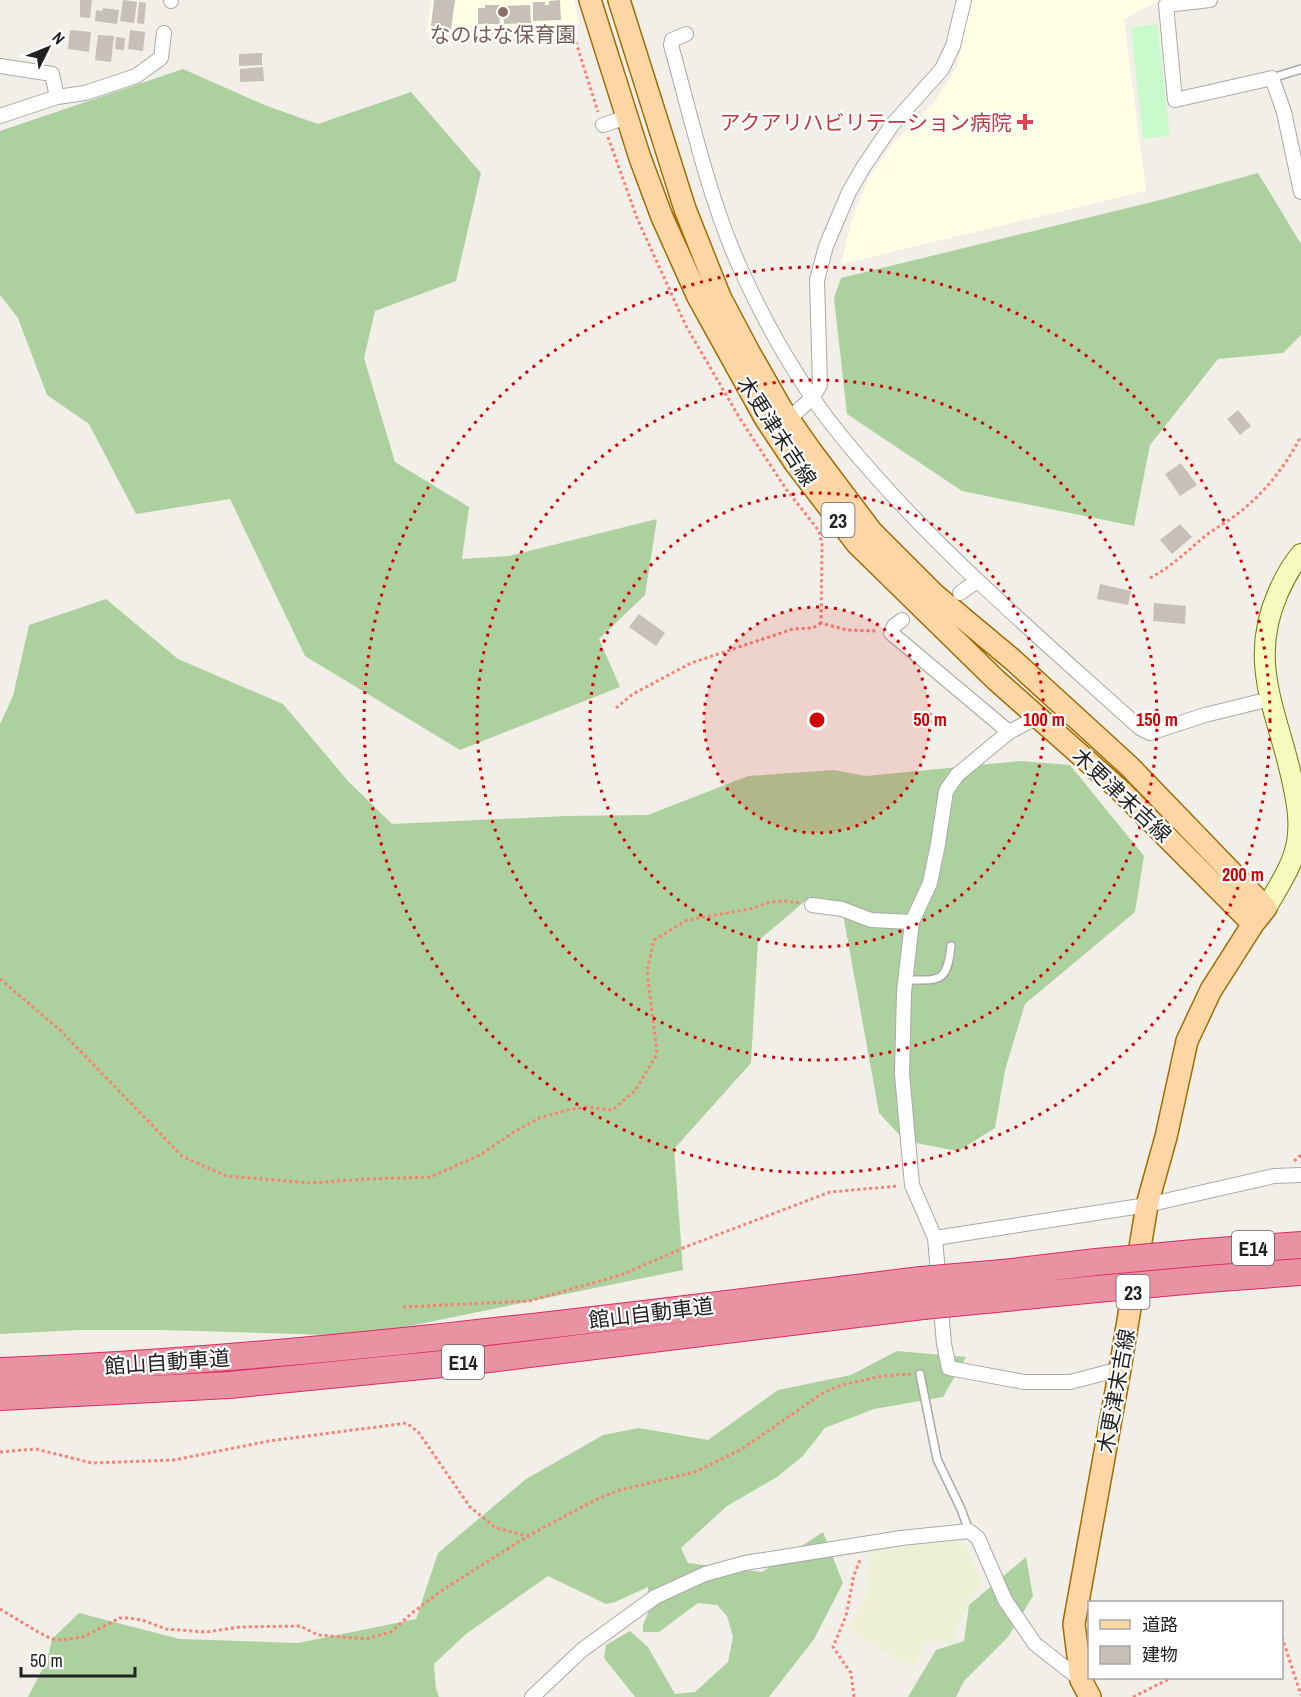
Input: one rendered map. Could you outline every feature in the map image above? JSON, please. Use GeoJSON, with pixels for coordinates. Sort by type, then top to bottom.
{"type":"FeatureCollection","features":[{"type":"Feature","properties":{"kind":"highway","name":"館山自動車道"},"geometry":{"type":"LineString","coordinates":[[0,1397],[229,1385],[473,1361],[923,1306],[1096,1262],[1205,1251],[1301,1245]]}},
{"type":"Feature","properties":{"kind":"highway","name":"館山自動車道"},"geometry":{"type":"LineString","coordinates":[[0,1371],[103,1367],[382,1343],[573,1323],[921,1280],[1096,1289],[1301,1272]]}},
{"type":"Feature","properties":{"kind":"main road","name":"木更津末吉線"},"geometry":{"type":"LineString","coordinates":[[590,0],[662,218],[698,297],[765,418],[795,463],[857,544],[972,657],[1260,916]]}},
{"type":"Feature","properties":{"kind":"main road","name":"木更津末吉線"},"geometry":{"type":"LineString","coordinates":[[619,0],[686,209],[720,297],[748,352],[789,419],[872,532],[934,594],[1013,660],[1129,766],[1260,916]]}},
{"type":"Feature","properties":{"kind":"main road","name":"木更津末吉線"},"geometry":{"type":"LineString","coordinates":[[1085,1689],[1074,1624],[1147,1205],[1166,1137],[1187,1041],[1211,990],[1260,916]]}},
{"type":"Feature","properties":{"kind":"street"},"geometry":{"type":"LineString","coordinates":[[789,419],[813,397],[820,385],[817,280],[826,246],[849,192],[864,166],[892,125],[942,69],[953,46],[964,0]]}},
{"type":"Feature","properties":{"kind":"street"},"geometry":{"type":"LineString","coordinates":[[1210,0],[1166,5],[1175,100],[1272,78],[1284,112],[1301,192]]}},
{"type":"Feature","properties":{"kind":"street"},"geometry":{"type":"LineString","coordinates":[[0,117],[57,97],[85,93],[136,76],[161,58],[164,33]]}},
{"type":"Feature","properties":{"kind":"street"},"geometry":{"type":"LineString","coordinates":[[686,34],[672,40],[671,45],[719,213],[741,271],[787,359],[841,436],[897,501],[977,580],[1140,728],[1150,733],[1205,715],[1270,699]]}},
{"type":"Feature","properties":{"kind":"street"},"geometry":{"type":"LineString","coordinates":[[0,66],[52,74],[57,97]]}},
{"type":"Feature","properties":{"kind":"street"},"geometry":{"type":"LineString","coordinates":[[603,125],[627,117]]}},
{"type":"Feature","properties":{"kind":"street"},"geometry":{"type":"LineString","coordinates":[[1260,916],[1288,869],[1297,843],[1299,817],[1284,744],[1270,699],[1263,656],[1264,633],[1272,605],[1283,580],[1301,554]]}},
{"type":"Feature","properties":{"kind":"street"},"geometry":{"type":"LineString","coordinates":[[960,593],[977,580]]}},
{"type":"Feature","properties":{"kind":"street"},"geometry":{"type":"LineString","coordinates":[[902,621],[894,626],[891,633],[1009,732]]}},
{"type":"Feature","properties":{"kind":"street"},"geometry":{"type":"LineString","coordinates":[[1038,717],[1009,732],[957,775],[946,791],[930,883],[912,922],[906,980],[903,1074],[912,1185],[935,1238],[944,1344],[949,1368],[1024,1382],[1070,1382],[1120,1369]]}},
{"type":"Feature","properties":{"kind":"street"},"geometry":{"type":"LineString","coordinates":[[812,905],[842,909],[871,920],[912,922]]}},
{"type":"Feature","properties":{"kind":"street"},"geometry":{"type":"LineString","coordinates":[[935,1238],[1147,1205],[1274,1176],[1301,1175]]}},
{"type":"Feature","properties":{"kind":"street"},"geometry":{"type":"LineString","coordinates":[[532,1697],[582,1650],[655,1597],[705,1574],[745,1563],[901,1538],[969,1531],[978,1538],[1005,1600],[1035,1644],[1085,1689]]}},
{"type":"Feature","properties":{"kind":"lane"},"geometry":{"type":"LineString","coordinates":[[1272,78],[1301,69]]}},
{"type":"Feature","properties":{"kind":"lane"},"geometry":{"type":"LineString","coordinates":[[906,980],[935,978],[944,974],[949,968],[951,946]]}},
{"type":"Feature","properties":{"kind":"lane"},"geometry":{"type":"LineString","coordinates":[[920,1374],[937,1459],[969,1531]]}},
{"type":"Feature","properties":{"kind":"path"},"geometry":{"type":"LineString","coordinates":[[1150,578],[1168,569],[1209,533],[1246,507],[1283,469],[1301,436]]}},
{"type":"Feature","properties":{"kind":"path"},"geometry":{"type":"LineString","coordinates":[[616,708],[633,694],[691,663],[793,629],[813,628],[820,624]]}},
{"type":"Feature","properties":{"kind":"path"},"geometry":{"type":"LineString","coordinates":[[0,979],[60,1030],[182,1156],[225,1176],[311,1183],[430,1177],[480,1155],[539,1118],[586,1107],[612,1110],[635,1091],[657,1054],[647,971],[654,940],[687,920],[750,909],[771,902],[784,901],[812,905]]}},
{"type":"Feature","properties":{"kind":"path"},"geometry":{"type":"LineString","coordinates":[[403,1307],[529,1301],[621,1275],[688,1246],[830,1192],[912,1185]]}},
{"type":"Feature","properties":{"kind":"path"},"geometry":{"type":"LineString","coordinates":[[0,1609],[38,1632],[52,1639],[61,1640],[83,1637],[120,1618],[142,1620],[166,1629],[206,1632],[240,1627],[300,1626],[318,1635],[366,1639],[391,1632],[444,1589],[528,1536],[597,1499],[620,1490],[695,1472],[742,1449],[824,1392],[842,1384],[882,1376],[920,1374]]}},
{"type":"Feature","properties":{"kind":"path"},"geometry":{"type":"LineString","coordinates":[[0,1452],[36,1449],[92,1463],[174,1460],[269,1442],[407,1423],[418,1433],[470,1507],[496,1528],[528,1536]]}},
{"type":"Feature","properties":{"kind":"path"},"geometry":{"type":"LineString","coordinates":[[854,1697],[851,1673],[833,1647],[846,1616],[854,1575],[861,1557],[871,1544]]}},
{"type":"Feature","properties":{"kind":"path"},"geometry":{"type":"LineString","coordinates":[[1283,1643],[1301,1695]]}},
{"type":"Feature","properties":{"kind":"path"},"geometry":{"type":"LineString","coordinates":[[1133,1697],[1167,1679]]}},
{"type":"Feature","properties":{"kind":"shaded area","name":"なのはな保育園"},"geometry":{"type":"Polygon","coordinates":[[[432,0],[574,0],[580,24],[426,32],[432,0]]]}},
{"type":"Feature","properties":{"kind":"shaded area","name":"アクアリハビリテーション病院"},"geometry":{"type":"Polygon","coordinates":[[[971,0],[1160,0],[1124,19],[1146,191],[841,264],[851,223],[868,179],[894,142],[934,103],[957,66],[971,0]]]}},
{"type":"Feature","properties":{"kind":"shaded area"},"geometry":{"type":"Polygon","coordinates":[[[954,1535],[966,1545],[982,1582],[964,1614],[952,1646],[937,1640],[925,1643],[916,1666],[900,1662],[847,1628],[864,1602],[871,1553],[954,1535]]]}},
{"type":"Feature","properties":{"kind":"green space"},"geometry":{"type":"Polygon","coordinates":[[[1157,24],[1170,136],[1143,139],[1131,27],[1157,24]]]}},
{"type":"Feature","properties":{"kind":"green space"},"geometry":{"type":"Polygon","coordinates":[[[183,69],[267,106],[318,124],[411,92],[481,173],[456,281],[375,311],[364,358],[395,462],[469,507],[462,559],[509,556],[657,519],[645,595],[599,639],[620,687],[460,750],[305,656],[230,499],[136,514],[89,424],[47,395],[18,318],[0,295],[0,131],[183,69]]]}},
{"type":"Feature","properties":{"kind":"green space"},"geometry":{"type":"Polygon","coordinates":[[[1258,173],[1301,244],[1301,335],[1283,353],[1218,359],[1150,445],[1134,526],[962,491],[847,414],[834,298],[841,278],[1160,200],[1258,173]]]}},
{"type":"Feature","properties":{"kind":"green space"},"geometry":{"type":"Polygon","coordinates":[[[106,599],[178,659],[283,704],[348,781],[392,824],[566,816],[648,815],[748,776],[834,770],[866,776],[1020,761],[1070,765],[1144,856],[1135,912],[1025,1004],[1005,1070],[995,1128],[958,1151],[905,1141],[879,1113],[843,914],[810,897],[758,941],[751,1063],[674,1149],[683,1270],[361,1336],[161,1330],[80,1330],[0,1334],[0,724],[13,696],[29,625],[106,599]]]}},
{"type":"Feature","properties":{"kind":"green space"},"geometry":{"type":"Polygon","coordinates":[[[897,1351],[966,1357],[943,1397],[874,1409],[825,1428],[802,1457],[777,1477],[727,1506],[681,1548],[688,1563],[762,1572],[823,1532],[843,1583],[814,1639],[769,1697],[635,1697],[604,1658],[606,1645],[630,1631],[648,1647],[675,1694],[695,1692],[728,1662],[733,1637],[727,1616],[717,1605],[698,1603],[659,1632],[643,1632],[648,1613],[648,1587],[606,1604],[548,1576],[466,1634],[434,1664],[439,1697],[28,1697],[47,1660],[52,1639],[79,1613],[180,1639],[298,1643],[416,1619],[438,1553],[526,1479],[603,1435],[639,1428],[708,1440],[778,1390],[851,1375],[897,1351]]]}},
{"type":"Feature","properties":{"kind":"green space"},"geometry":{"type":"Polygon","coordinates":[[[1026,1557],[1033,1596],[1008,1637],[964,1681],[956,1697],[908,1697],[936,1650],[964,1641],[969,1605],[1026,1557]]]}},
{"type":"Feature","properties":{"kind":"building"},"geometry":{"type":"Polygon","coordinates":[[[80,0],[92,0],[90,18],[80,17],[80,0]]]}},
{"type":"Feature","properties":{"kind":"building"},"geometry":{"type":"Polygon","coordinates":[[[123,0],[137,2],[134,23],[120,21],[123,0]]]}},
{"type":"Feature","properties":{"kind":"building"},"geometry":{"type":"Polygon","coordinates":[[[434,0],[455,0],[451,30],[431,26],[434,0]]]}},
{"type":"Feature","properties":{"kind":"building"},"geometry":{"type":"Polygon","coordinates":[[[560,0],[561,20],[533,21],[533,2],[545,2],[545,5],[549,5],[549,1],[560,0]]]}},
{"type":"Feature","properties":{"kind":"building"},"geometry":{"type":"Polygon","coordinates":[[[139,2],[146,3],[144,24],[137,23],[139,2]]]}},
{"type":"Feature","properties":{"kind":"building"},"geometry":{"type":"Polygon","coordinates":[[[485,5],[499,5],[500,24],[478,24],[478,8],[485,8],[485,5]]]}},
{"type":"Feature","properties":{"kind":"building"},"geometry":{"type":"Polygon","coordinates":[[[530,5],[531,23],[504,24],[503,6],[530,5]]]}},
{"type":"Feature","properties":{"kind":"building"},"geometry":{"type":"Polygon","coordinates":[[[103,8],[119,10],[117,24],[95,21],[96,10],[102,11],[103,8]]]}},
{"type":"Feature","properties":{"kind":"building"},"geometry":{"type":"Polygon","coordinates":[[[70,30],[91,32],[89,52],[68,49],[70,30]]]}},
{"type":"Feature","properties":{"kind":"building"},"geometry":{"type":"Polygon","coordinates":[[[130,30],[145,32],[143,51],[128,49],[130,30]]]}},
{"type":"Feature","properties":{"kind":"building"},"geometry":{"type":"Polygon","coordinates":[[[98,35],[114,36],[111,62],[95,60],[98,35]]]}},
{"type":"Feature","properties":{"kind":"building"},"geometry":{"type":"Polygon","coordinates":[[[116,37],[125,38],[124,50],[115,49],[116,37]]]}},
{"type":"Feature","properties":{"kind":"building"},"geometry":{"type":"Polygon","coordinates":[[[262,53],[262,65],[239,66],[239,54],[262,53]]]}},
{"type":"Feature","properties":{"kind":"building"},"geometry":{"type":"Polygon","coordinates":[[[263,67],[264,81],[240,82],[240,69],[263,67]]]}},
{"type":"Feature","properties":{"kind":"building"},"geometry":{"type":"Polygon","coordinates":[[[1238,410],[1251,426],[1240,435],[1227,419],[1238,410]]]}},
{"type":"Feature","properties":{"kind":"building"},"geometry":{"type":"Polygon","coordinates":[[[1181,463],[1197,485],[1180,496],[1165,474],[1181,463]]]}},
{"type":"Feature","properties":{"kind":"building"},"geometry":{"type":"Polygon","coordinates":[[[1180,524],[1192,537],[1172,554],[1160,540],[1180,524]]]}},
{"type":"Feature","properties":{"kind":"building"},"geometry":{"type":"Polygon","coordinates":[[[1100,584],[1131,591],[1128,605],[1097,599],[1100,584]]]}},
{"type":"Feature","properties":{"kind":"building"},"geometry":{"type":"Polygon","coordinates":[[[1154,603],[1186,606],[1185,624],[1153,621],[1154,603]]]}},
{"type":"Feature","properties":{"kind":"building"},"geometry":{"type":"Polygon","coordinates":[[[639,614],[665,633],[656,646],[629,627],[639,614]]]}},
{"type":"Feature","properties":{"kind":"place","name":"なのはな保育園"},"geometry":{"type":"Point","coordinates":[503,12]}},
{"type":"Feature","properties":{"kind":"place","name":"アクアリハビリテーション病院"},"geometry":{"type":"Point","coordinates":[1025,122]}}]}
